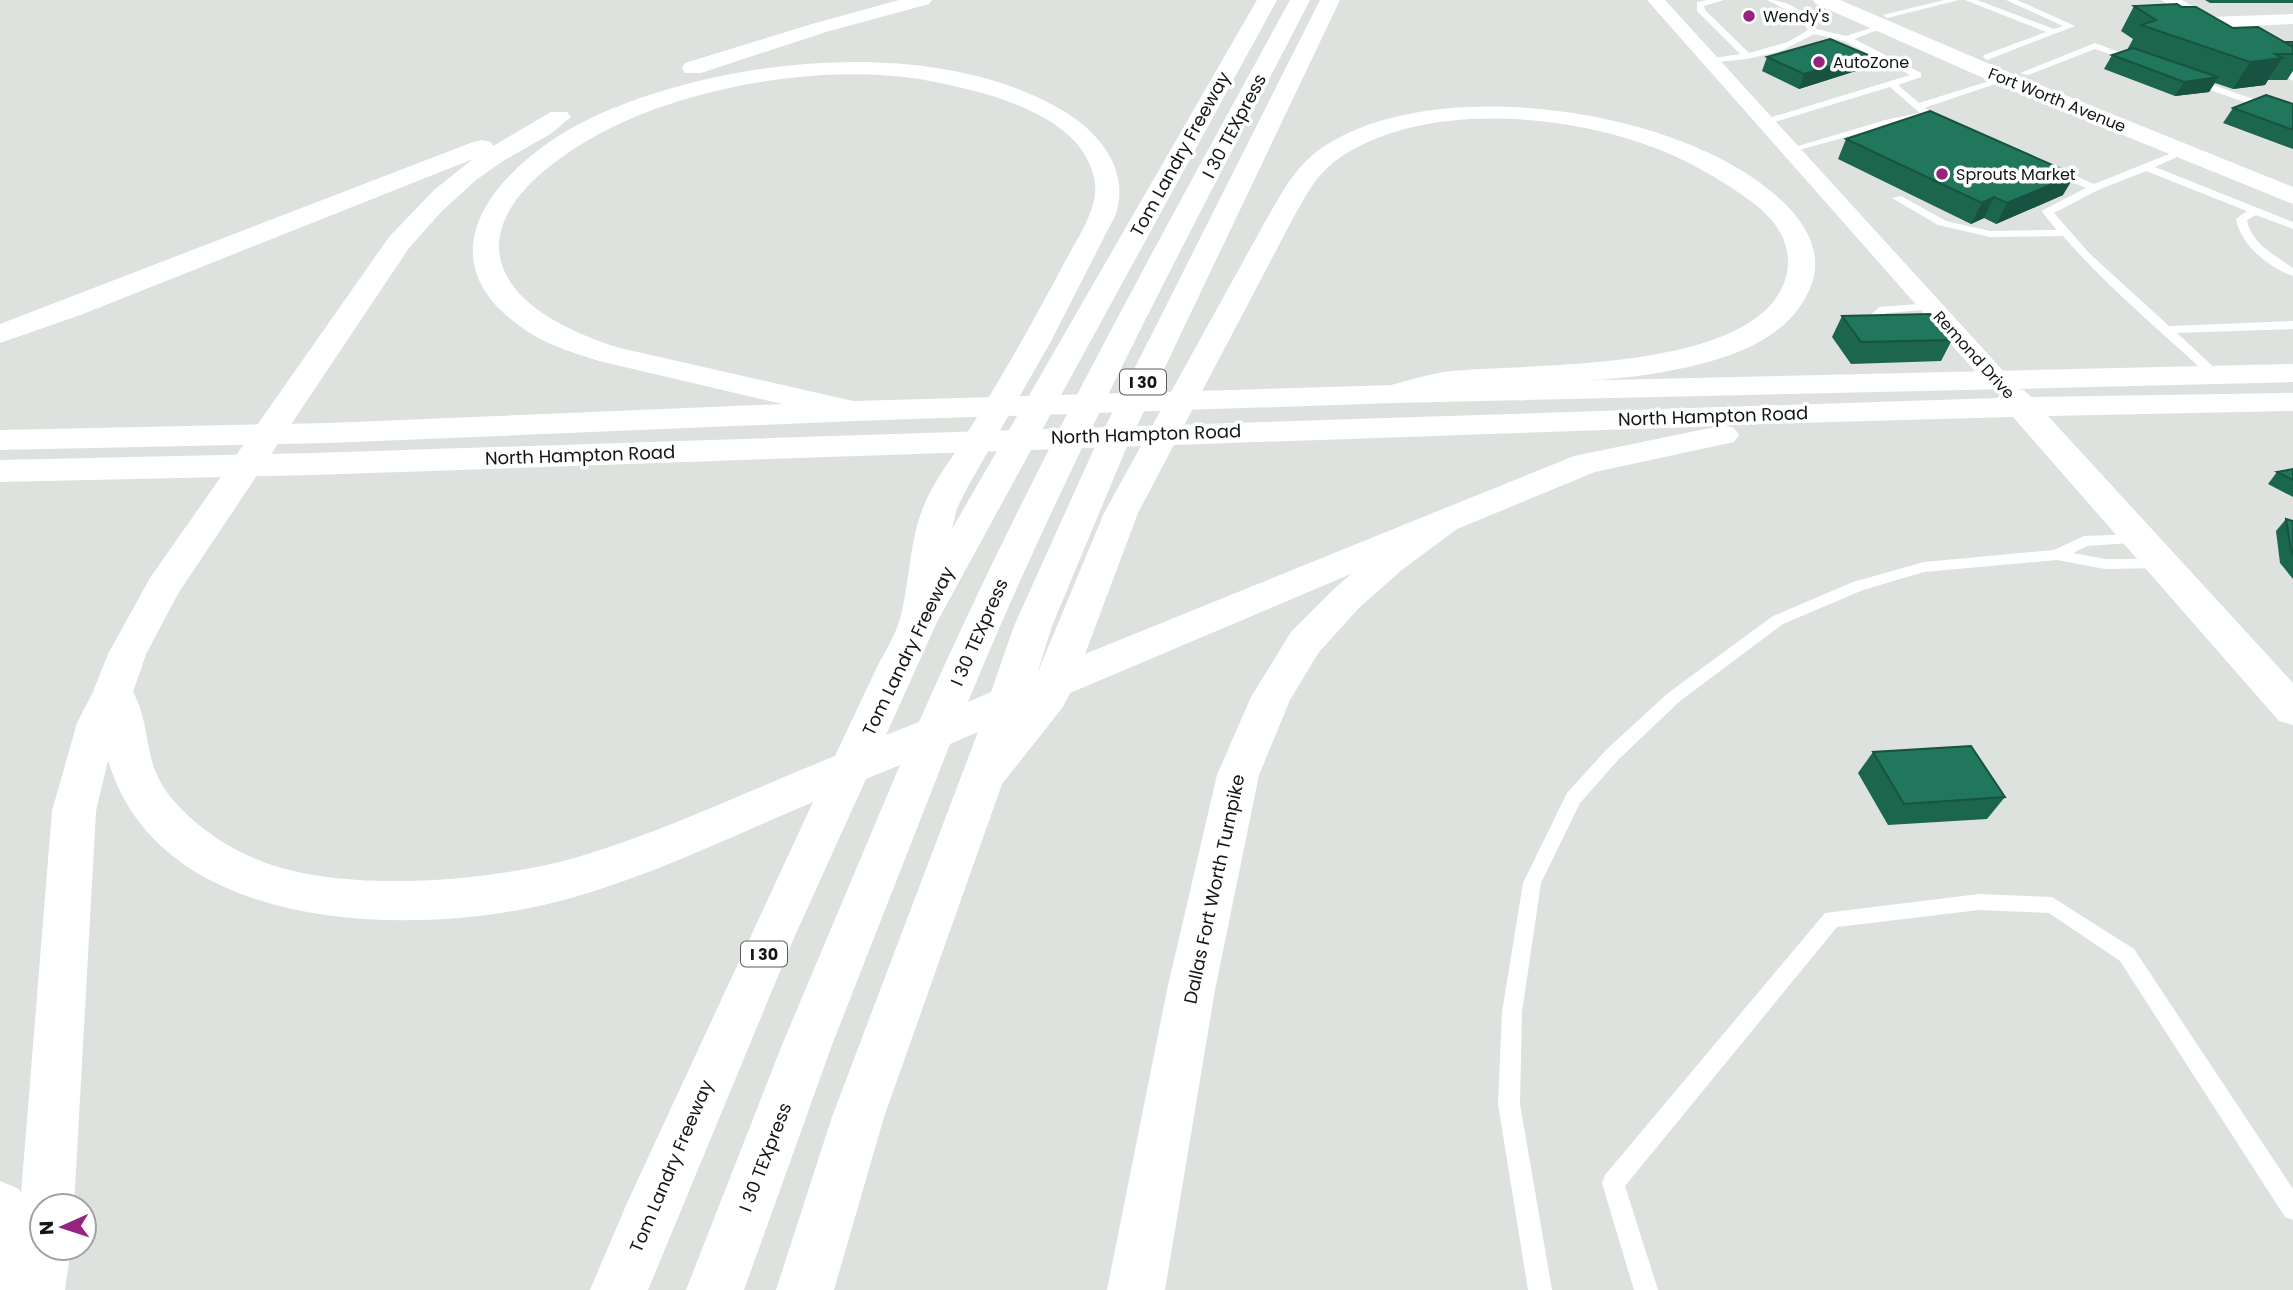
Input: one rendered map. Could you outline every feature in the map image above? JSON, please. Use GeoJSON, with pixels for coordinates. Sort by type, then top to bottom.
{"type":"FeatureCollection","features":[{"type":"Feature","properties":{"kind":"main road"},"geometry":{"type":"LineString","coordinates":[[0,334],[574,111],[764,44],[922,0]]}},
{"type":"Feature","properties":{"kind":"main road","name":"Tom Landry Freeway"},"geometry":{"type":"LineString","coordinates":[[620,1290],[646,1222],[769,940],[918,622],[1267,0]]}},
{"type":"Feature","properties":{"kind":"main road","name":"I 30 TEXpress"},"geometry":{"type":"LineString","coordinates":[[715,1290],[807,1045],[892,832],[989,605],[1127,326],[1300,0]]}},
{"type":"Feature","properties":{"kind":"main road","name":"I 30"},"geometry":{"type":"LineString","coordinates":[[805,1290],[858,1117],[984,776],[1033,626],[1109,451],[1330,0]]}},
{"type":"Feature","properties":{"kind":"main road","name":"Fort Worth Avenue"},"geometry":{"type":"LineString","coordinates":[[1823,0],[1888,20],[1987,57],[2015,76]]}},
{"type":"Feature","properties":{"kind":"main road","name":"Fort Worth Avenue"},"geometry":{"type":"LineString","coordinates":[[1854,0],[1888,20],[2015,76],[2192,148],[2293,196]]}},
{"type":"Feature","properties":{"kind":"main road"},"geometry":{"type":"LineString","coordinates":[[855,411],[597,352],[552,333],[532,322],[508,302],[494,279],[485,259],[487,235],[494,213],[507,191],[530,167],[561,144],[594,126],[665,97],[774,74],[850,69],[891,70],[962,80],[1023,98],[1068,123],[1085,139],[1105,170],[1108,188],[1106,207],[1057,307],[939,509],[918,622]]}},
{"type":"Feature","properties":{"kind":"main road"},"geometry":{"type":"LineString","coordinates":[[48,1192],[74,811],[97,723],[113,692],[127,654],[163,587],[399,243],[441,196],[468,174],[496,154],[574,111]]}},
{"type":"Feature","properties":{"kind":"main road"},"geometry":{"type":"LineString","coordinates":[[984,776],[1049,696],[1127,501],[1278,222],[1307,176],[1323,157],[1342,144],[1394,125],[1462,114],[1529,114],[1598,124],[1670,144],[1734,175],[1778,211],[1792,228],[1802,250],[1802,273],[1795,293],[1783,312],[1763,328],[1708,353],[1650,365],[1444,381],[1395,394]]}},
{"type":"Feature","properties":{"kind":"main road","name":"Fort Worth Avenue"},"geometry":{"type":"LineString","coordinates":[[2192,148],[2293,179]]}},
{"type":"Feature","properties":{"kind":"main road","name":"North Hampton Road"},"geometry":{"type":"LineString","coordinates":[[0,440],[329,433],[855,411],[1395,394],[2293,373]]}},
{"type":"Feature","properties":{"kind":"main road","name":"Remond Drive"},"geometry":{"type":"LineString","coordinates":[[1997,380],[2293,710]]}},
{"type":"Feature","properties":{"kind":"main road","name":"North Hampton Road"},"geometry":{"type":"LineString","coordinates":[[0,471],[313,464],[1923,409],[2293,402]]}},
{"type":"Feature","properties":{"kind":"main road"},"geometry":{"type":"LineString","coordinates":[[113,692],[123,709],[125,745],[135,780],[159,814],[191,845],[225,865],[268,884],[322,895],[381,900],[453,898],[528,888],[582,875],[670,843],[1586,463],[1687,441],[1923,409]]}},
{"type":"Feature","properties":{"kind":"main road","name":"Dallas Fort Worth Turnpike"},"geometry":{"type":"LineString","coordinates":[[1136,1290],[1191,990],[1238,775],[1271,697],[1305,642],[1347,598],[1391,560],[1445,521]]}},
{"type":"Feature","properties":{"kind":"main road"},"geometry":{"type":"LineString","coordinates":[[0,1208],[4,1290]]}},
{"type":"Feature","properties":{"kind":"main road"},"geometry":{"type":"LineString","coordinates":[[36,1290],[41,1262]]}},
{"type":"Feature","properties":{"kind":"street","name":"Remond Drive"},"geometry":{"type":"LineString","coordinates":[[1656,0],[1997,380]]}},
{"type":"Feature","properties":{"kind":"street"},"geometry":{"type":"LineString","coordinates":[[2170,0],[2293,75]]}},
{"type":"Feature","properties":{"kind":"street"},"geometry":{"type":"LineString","coordinates":[[2206,22],[2293,19]]}},
{"type":"Feature","properties":{"kind":"lane"},"geometry":{"type":"LineString","coordinates":[[1720,0],[1700,4],[1707,19],[1747,55]]}},
{"type":"Feature","properties":{"kind":"lane"},"geometry":{"type":"LineString","coordinates":[[1765,122],[1918,75],[1847,39],[1814,31],[1802,15],[1771,0]]}},
{"type":"Feature","properties":{"kind":"lane"},"geometry":{"type":"LineString","coordinates":[[1847,39],[1888,20],[1955,0]]}},
{"type":"Feature","properties":{"kind":"lane"},"geometry":{"type":"LineString","coordinates":[[1969,0],[2054,32]]}},
{"type":"Feature","properties":{"kind":"lane"},"geometry":{"type":"LineString","coordinates":[[1987,57],[2071,26],[2010,0]]}},
{"type":"Feature","properties":{"kind":"lane"},"geometry":{"type":"LineString","coordinates":[[1710,61],[1801,41],[1814,31]]}},
{"type":"Feature","properties":{"kind":"lane"},"geometry":{"type":"LineString","coordinates":[[1917,107],[2015,76],[2095,46],[2148,65]]}},
{"type":"Feature","properties":{"kind":"lane"},"geometry":{"type":"LineString","coordinates":[[2188,79],[2293,116]]}},
{"type":"Feature","properties":{"kind":"lane"},"geometry":{"type":"LineString","coordinates":[[1892,83],[1927,115],[1951,125]]}},
{"type":"Feature","properties":{"kind":"lane"},"geometry":{"type":"LineString","coordinates":[[1792,151],[1892,121],[1927,115]]}},
{"type":"Feature","properties":{"kind":"lane"},"geometry":{"type":"LineString","coordinates":[[2192,148],[2094,188],[2048,212],[2065,233],[2215,375]]}},
{"type":"Feature","properties":{"kind":"lane"},"geometry":{"type":"LineString","coordinates":[[2046,167],[2094,188]]}},
{"type":"Feature","properties":{"kind":"lane"},"geometry":{"type":"LineString","coordinates":[[2146,167],[2293,226]]}},
{"type":"Feature","properties":{"kind":"lane"},"geometry":{"type":"LineString","coordinates":[[1897,198],[1942,223],[1990,234],[2065,233]]}},
{"type":"Feature","properties":{"kind":"lane"},"geometry":{"type":"LineString","coordinates":[[2256,211],[2241,219],[2247,238],[2293,273]]}},
{"type":"Feature","properties":{"kind":"lane"},"geometry":{"type":"LineString","coordinates":[[1869,323],[1883,310],[1932,307]]}},
{"type":"Feature","properties":{"kind":"lane"},"geometry":{"type":"LineString","coordinates":[[2165,330],[2293,325]]}},
{"type":"Feature","properties":{"kind":"lane"},"geometry":{"type":"LineString","coordinates":[[2057,555],[2084,541],[2151,551]]}},
{"type":"Feature","properties":{"kind":"lane"},"geometry":{"type":"LineString","coordinates":[[1540,1290],[1509,1104],[1512,1012],[1532,883],[1573,798],[1612,755],[1674,696],[1778,620],[1858,586],[1924,567],[2057,555],[2105,565],[2151,551]]}},
{"type":"Feature","properties":{"kind":"lane"},"geometry":{"type":"LineString","coordinates":[[1646,1290],[1613,1183],[1832,919],[1979,902],[2052,905],[2127,955],[2293,1209]]}},
{"type":"Feature","properties":{"kind":"building"},"geometry":{"type":"Polygon","coordinates":[[[2177,4],[2182,7],[2196,7],[2233,28],[2258,27],[2293,47],[2293,54],[2275,54],[2282,58],[2250,62],[2141,25],[2156,20],[2134,6],[2177,4]]]}},
{"type":"Feature","properties":{"kind":"building"},"geometry":{"type":"Polygon","coordinates":[[[1830,39],[1868,55],[1804,74],[1767,57],[1830,39]]]}},
{"type":"Feature","properties":{"kind":"building"},"geometry":{"type":"Polygon","coordinates":[[[2133,48],[2218,77],[2184,82],[2112,55],[2133,48]]]}},
{"type":"Feature","properties":{"kind":"building"},"geometry":{"type":"Polygon","coordinates":[[[2266,95],[2293,104],[2293,130],[2233,108],[2266,95]]]}},
{"type":"Feature","properties":{"kind":"building"},"geometry":{"type":"Polygon","coordinates":[[[1930,111],[2075,175],[2007,203],[1994,197],[1982,203],[1846,139],[1930,111]]]}},
{"type":"Feature","properties":{"kind":"building"},"geometry":{"type":"Polygon","coordinates":[[[1930,314],[1952,340],[1861,342],[1842,316],[1930,314]]]}},
{"type":"Feature","properties":{"kind":"building"},"geometry":{"type":"Polygon","coordinates":[[[2293,469],[2293,480],[2277,472],[2293,469]]]}},
{"type":"Feature","properties":{"kind":"building"},"geometry":{"type":"Polygon","coordinates":[[[2286,519],[2293,521],[2293,554],[2291,551],[2286,519]]]}},
{"type":"Feature","properties":{"kind":"building"},"geometry":{"type":"Polygon","coordinates":[[[1971,746],[2005,797],[1904,804],[1873,752],[1971,746]]]}},
{"type":"Feature","properties":{"kind":"place","name":"Wendy's"},"geometry":{"type":"Point","coordinates":[1749,16]}},
{"type":"Feature","properties":{"kind":"place","name":"AutoZone"},"geometry":{"type":"Point","coordinates":[1819,62]}},
{"type":"Feature","properties":{"kind":"place","name":"Sprouts Market"},"geometry":{"type":"Point","coordinates":[1942,174]}}]}
